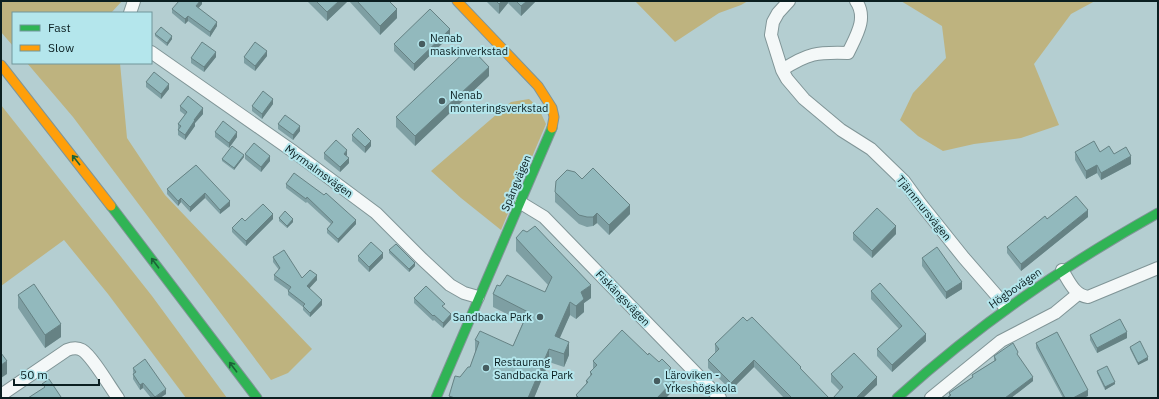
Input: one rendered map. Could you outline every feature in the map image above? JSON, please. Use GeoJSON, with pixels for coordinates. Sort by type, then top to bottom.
{"type":"FeatureCollection","features":[{"type":"Feature","properties":{"kind":"main road","name":"Spångvägen"},"geometry":{"type":"LineString","coordinates":[[436,398],[478,297],[521,203],[552,127],[554,117],[552,108],[543,92],[527,73],[458,1]]}},
{"type":"Feature","properties":{"kind":"main road"},"geometry":{"type":"LineString","coordinates":[[1,65],[97,187],[256,398]]}},
{"type":"Feature","properties":{"kind":"main road","name":"Högbovägen"},"geometry":{"type":"LineString","coordinates":[[897,398],[925,372],[1005,308],[1085,255],[1158,212]]}},
{"type":"Feature","properties":{"kind":"street"},"geometry":{"type":"LineString","coordinates":[[130,12],[134,1]]}},
{"type":"Feature","properties":{"kind":"street","name":"Tjärnmursvägen"},"geometry":{"type":"LineString","coordinates":[[789,1],[778,13],[773,22],[771,35],[782,70],[787,79],[804,100],[841,130],[871,149],[904,181],[964,258],[998,297],[1005,308]]}},
{"type":"Feature","properties":{"kind":"street"},"geometry":{"type":"LineString","coordinates":[[782,70],[796,61],[810,55],[825,52],[848,53],[858,31],[862,17],[856,1]]}},
{"type":"Feature","properties":{"kind":"street","name":"Myrmalmsvägen"},"geometry":{"type":"LineString","coordinates":[[152,53],[294,152],[376,213],[450,285],[464,293],[478,297]]}},
{"type":"Feature","properties":{"kind":"street","name":"Fiskängsvägen"},"geometry":{"type":"LineString","coordinates":[[521,203],[544,217],[720,398]]}},
{"type":"Feature","properties":{"kind":"street"},"geometry":{"type":"LineString","coordinates":[[1062,270],[1074,290],[1078,294],[1088,297],[1158,268]]}},
{"type":"Feature","properties":{"kind":"street"},"geometry":{"type":"LineString","coordinates":[[931,398],[1001,341],[1055,313],[1078,294]]}},
{"type":"Feature","properties":{"kind":"street"},"geometry":{"type":"LineString","coordinates":[[1,395],[67,350],[75,348],[82,350],[88,356],[118,398]]}},
{"type":"Feature","properties":{"kind":"shaded area"},"geometry":{"type":"Polygon","coordinates":[[[1,1],[122,1],[112,12],[12,12],[12,45],[1,32],[1,1]]]}},
{"type":"Feature","properties":{"kind":"shaded area"},"geometry":{"type":"Polygon","coordinates":[[[635,1],[748,1],[719,13],[675,42],[635,1]]]}},
{"type":"Feature","properties":{"kind":"shaded area"},"geometry":{"type":"Polygon","coordinates":[[[901,1],[1095,1],[1071,14],[1034,64],[1059,125],[1021,138],[974,144],[943,151],[918,136],[900,120],[913,93],[946,58],[942,26],[901,1]]]}},
{"type":"Feature","properties":{"kind":"shaded area"},"geometry":{"type":"Polygon","coordinates":[[[28,64],[120,64],[127,138],[165,195],[312,349],[288,373],[271,380],[73,117],[28,64]]]}},
{"type":"Feature","properties":{"kind":"shaded area"},"geometry":{"type":"Polygon","coordinates":[[[529,99],[538,107],[546,124],[501,230],[461,198],[431,171],[511,102],[529,99]]]}},
{"type":"Feature","properties":{"kind":"shaded area"},"geometry":{"type":"Polygon","coordinates":[[[1,105],[152,296],[227,398],[186,398],[108,294],[64,240],[1,286],[1,105]]]}},
{"type":"Feature","properties":{"kind":"building"},"geometry":{"type":"Polygon","coordinates":[[[179,1],[200,1],[196,6],[217,22],[210,32],[188,16],[185,19],[172,9],[179,1]]]}},
{"type":"Feature","properties":{"kind":"building"},"geometry":{"type":"Polygon","coordinates":[[[316,1],[339,1],[327,12],[316,1]]]}},
{"type":"Feature","properties":{"kind":"building"},"geometry":{"type":"Polygon","coordinates":[[[357,1],[389,1],[397,9],[380,26],[357,1]]]}},
{"type":"Feature","properties":{"kind":"building"},"geometry":{"type":"Polygon","coordinates":[[[516,1],[527,1],[521,6],[516,1]]]}},
{"type":"Feature","properties":{"kind":"building","name":"Nenab maskinverkstad"},"geometry":{"type":"Polygon","coordinates":[[[430,9],[450,29],[414,64],[394,44],[430,9]]]}},
{"type":"Feature","properties":{"kind":"building"},"geometry":{"type":"Polygon","coordinates":[[[161,27],[172,36],[167,43],[155,34],[161,27]]]}},
{"type":"Feature","properties":{"kind":"building"},"geometry":{"type":"Polygon","coordinates":[[[202,42],[216,52],[204,67],[191,58],[202,42]]]}},
{"type":"Feature","properties":{"kind":"building"},"geometry":{"type":"Polygon","coordinates":[[[255,42],[267,51],[255,66],[244,57],[255,42]]]}},
{"type":"Feature","properties":{"kind":"building","name":"Nenab monteringsverkstad"},"geometry":{"type":"Polygon","coordinates":[[[470,47],[489,67],[415,136],[396,117],[470,47]]]}},
{"type":"Feature","properties":{"kind":"building"},"geometry":{"type":"Polygon","coordinates":[[[154,72],[169,84],[161,94],[146,82],[154,72]]]}},
{"type":"Feature","properties":{"kind":"building"},"geometry":{"type":"Polygon","coordinates":[[[263,91],[273,99],[262,114],[252,106],[263,91]]]}},
{"type":"Feature","properties":{"kind":"building"},"geometry":{"type":"Polygon","coordinates":[[[188,96],[203,108],[185,135],[178,130],[181,126],[178,124],[187,112],[180,106],[188,96]]]}},
{"type":"Feature","properties":{"kind":"building"},"geometry":{"type":"Polygon","coordinates":[[[285,115],[300,126],[293,135],[278,124],[285,115]]]}},
{"type":"Feature","properties":{"kind":"building"},"geometry":{"type":"Polygon","coordinates":[[[223,121],[237,132],[229,143],[215,132],[223,121]]]}},
{"type":"Feature","properties":{"kind":"building"},"geometry":{"type":"Polygon","coordinates":[[[358,128],[371,141],[365,147],[352,135],[358,128]]]}},
{"type":"Feature","properties":{"kind":"building"},"geometry":{"type":"Polygon","coordinates":[[[336,140],[347,150],[344,154],[349,158],[340,167],[324,153],[336,140]]]}},
{"type":"Feature","properties":{"kind":"building"},"geometry":{"type":"Polygon","coordinates":[[[1094,141],[1100,152],[1109,146],[1114,154],[1126,147],[1131,156],[1101,173],[1097,165],[1086,171],[1075,152],[1094,141]]]}},
{"type":"Feature","properties":{"kind":"building"},"geometry":{"type":"Polygon","coordinates":[[[254,143],[270,156],[261,167],[245,154],[254,143]]]}},
{"type":"Feature","properties":{"kind":"building"},"geometry":{"type":"Polygon","coordinates":[[[232,146],[244,155],[234,168],[222,159],[232,146]]]}},
{"type":"Feature","properties":{"kind":"building"},"geometry":{"type":"Polygon","coordinates":[[[196,165],[230,201],[220,210],[205,193],[190,207],[181,198],[178,201],[167,189],[196,165]]]}},
{"type":"Feature","properties":{"kind":"building"},"geometry":{"type":"Polygon","coordinates":[[[593,168],[630,205],[609,225],[597,213],[593,217],[579,215],[555,192],[556,181],[567,170],[575,172],[582,179],[593,168]]]}},
{"type":"Feature","properties":{"kind":"building"},"geometry":{"type":"Polygon","coordinates":[[[294,173],[324,195],[326,193],[356,220],[338,239],[327,229],[333,222],[307,197],[306,199],[286,184],[294,173]]]}},
{"type":"Feature","properties":{"kind":"building"},"geometry":{"type":"Polygon","coordinates":[[[1076,196],[1088,210],[1021,264],[1007,247],[1045,216],[1047,219],[1076,196]]]}},
{"type":"Feature","properties":{"kind":"building"},"geometry":{"type":"Polygon","coordinates":[[[263,204],[273,214],[246,241],[232,228],[242,218],[245,221],[263,204]]]}},
{"type":"Feature","properties":{"kind":"building"},"geometry":{"type":"Polygon","coordinates":[[[877,208],[896,226],[872,251],[853,233],[877,208]]]}},
{"type":"Feature","properties":{"kind":"building"},"geometry":{"type":"Polygon","coordinates":[[[285,211],[293,219],[287,226],[279,218],[285,211]]]}},
{"type":"Feature","properties":{"kind":"building","name":"Sandbacka Park"},"geometry":{"type":"Polygon","coordinates":[[[535,226],[591,285],[581,292],[584,299],[576,306],[570,302],[555,336],[569,342],[564,354],[549,349],[528,398],[455,398],[449,396],[455,376],[460,377],[468,367],[470,367],[479,342],[475,340],[480,331],[513,346],[528,312],[493,294],[497,285],[500,286],[507,275],[545,292],[552,277],[516,238],[523,230],[527,232],[535,226]]]}},
{"type":"Feature","properties":{"kind":"building"},"geometry":{"type":"Polygon","coordinates":[[[371,242],[383,253],[369,267],[358,256],[371,242]]]}},
{"type":"Feature","properties":{"kind":"building"},"geometry":{"type":"Polygon","coordinates":[[[396,244],[415,263],[409,269],[389,250],[396,244]]]}},
{"type":"Feature","properties":{"kind":"building"},"geometry":{"type":"Polygon","coordinates":[[[937,247],[962,282],[946,292],[922,258],[937,247]]]}},
{"type":"Feature","properties":{"kind":"building"},"geometry":{"type":"Polygon","coordinates":[[[284,250],[302,278],[310,270],[317,275],[307,286],[322,300],[310,313],[303,306],[305,304],[288,291],[291,287],[274,275],[280,268],[273,257],[284,250]]]}},
{"type":"Feature","properties":{"kind":"building"},"geometry":{"type":"Polygon","coordinates":[[[880,283],[926,334],[892,365],[877,349],[902,326],[871,291],[880,283]]]}},
{"type":"Feature","properties":{"kind":"building"},"geometry":{"type":"Polygon","coordinates":[[[34,284],[61,324],[45,335],[18,295],[34,284]]]}},
{"type":"Feature","properties":{"kind":"building"},"geometry":{"type":"Polygon","coordinates":[[[426,286],[445,304],[442,306],[451,314],[443,323],[434,315],[433,316],[414,298],[426,286]]]}},
{"type":"Feature","properties":{"kind":"building"},"geometry":{"type":"Polygon","coordinates":[[[743,317],[747,321],[752,317],[829,398],[792,398],[754,360],[731,383],[708,360],[719,349],[715,344],[743,317]]]}},
{"type":"Feature","properties":{"kind":"building"},"geometry":{"type":"Polygon","coordinates":[[[1120,319],[1127,332],[1097,348],[1090,335],[1120,319]]]}},
{"type":"Feature","properties":{"kind":"building"},"geometry":{"type":"Polygon","coordinates":[[[622,330],[648,355],[649,353],[659,362],[662,359],[671,368],[667,372],[675,379],[657,398],[579,398],[576,395],[588,382],[586,381],[592,374],[590,372],[597,365],[593,361],[622,330]]]}},
{"type":"Feature","properties":{"kind":"building"},"geometry":{"type":"Polygon","coordinates":[[[1057,332],[1088,390],[1073,398],[1065,398],[1036,343],[1057,332]]]}},
{"type":"Feature","properties":{"kind":"building"},"geometry":{"type":"Polygon","coordinates":[[[1140,341],[1148,357],[1138,363],[1130,347],[1140,341]]]}},
{"type":"Feature","properties":{"kind":"building"},"geometry":{"type":"Polygon","coordinates":[[[1013,343],[1018,352],[1017,354],[1033,377],[1005,398],[947,398],[951,395],[949,393],[973,377],[972,375],[996,360],[994,356],[1013,343]]]}},
{"type":"Feature","properties":{"kind":"building"},"geometry":{"type":"Polygon","coordinates":[[[1,353],[7,361],[1,365],[1,353]]]}},
{"type":"Feature","properties":{"kind":"building"},"geometry":{"type":"Polygon","coordinates":[[[854,353],[877,377],[856,398],[833,398],[843,387],[831,374],[854,353]]]}},
{"type":"Feature","properties":{"kind":"building"},"geometry":{"type":"Polygon","coordinates":[[[145,359],[166,389],[155,397],[143,383],[140,385],[133,374],[136,372],[133,368],[145,359]]]}},
{"type":"Feature","properties":{"kind":"building"},"geometry":{"type":"Polygon","coordinates":[[[1107,366],[1115,382],[1105,387],[1097,371],[1107,366]]]}},
{"type":"Feature","properties":{"kind":"building"},"geometry":{"type":"Polygon","coordinates":[[[49,379],[61,397],[28,398],[45,387],[42,384],[49,379]]]}},
{"type":"Feature","properties":{"kind":"traffic: fast"},"geometry":{"type":"LineString","coordinates":[[436,398],[552,128]]}},
{"type":"Feature","properties":{"kind":"traffic: fast"},"geometry":{"type":"LineString","coordinates":[[111,206],[257,398]]}},
{"type":"Feature","properties":{"kind":"traffic: fast"},"geometry":{"type":"LineString","coordinates":[[897,398],[959,345],[1022,298],[1088,254],[1158,213]]}},
{"type":"Feature","properties":{"kind":"traffic: slow"},"geometry":{"type":"LineString","coordinates":[[457,1],[538,86],[552,108],[554,117],[552,128]]}},
{"type":"Feature","properties":{"kind":"traffic: slow"},"geometry":{"type":"LineString","coordinates":[[1,65],[111,206]]}},
{"type":"Feature","properties":{"kind":"place","name":"Nenab maskinverkstad"},"geometry":{"type":"Point","coordinates":[422,44]}},
{"type":"Feature","properties":{"kind":"place","name":"Nenab monteringsverkstad"},"geometry":{"type":"Point","coordinates":[442,101]}},
{"type":"Feature","properties":{"kind":"place","name":"Sandbacka Park"},"geometry":{"type":"Point","coordinates":[540,317]}},
{"type":"Feature","properties":{"kind":"place","name":"Restaurang Sandbacka Park"},"geometry":{"type":"Point","coordinates":[486,368]}},
{"type":"Feature","properties":{"kind":"place","name":"Läroviken - Yrkeshögskola"},"geometry":{"type":"Point","coordinates":[657,381]}}]}
